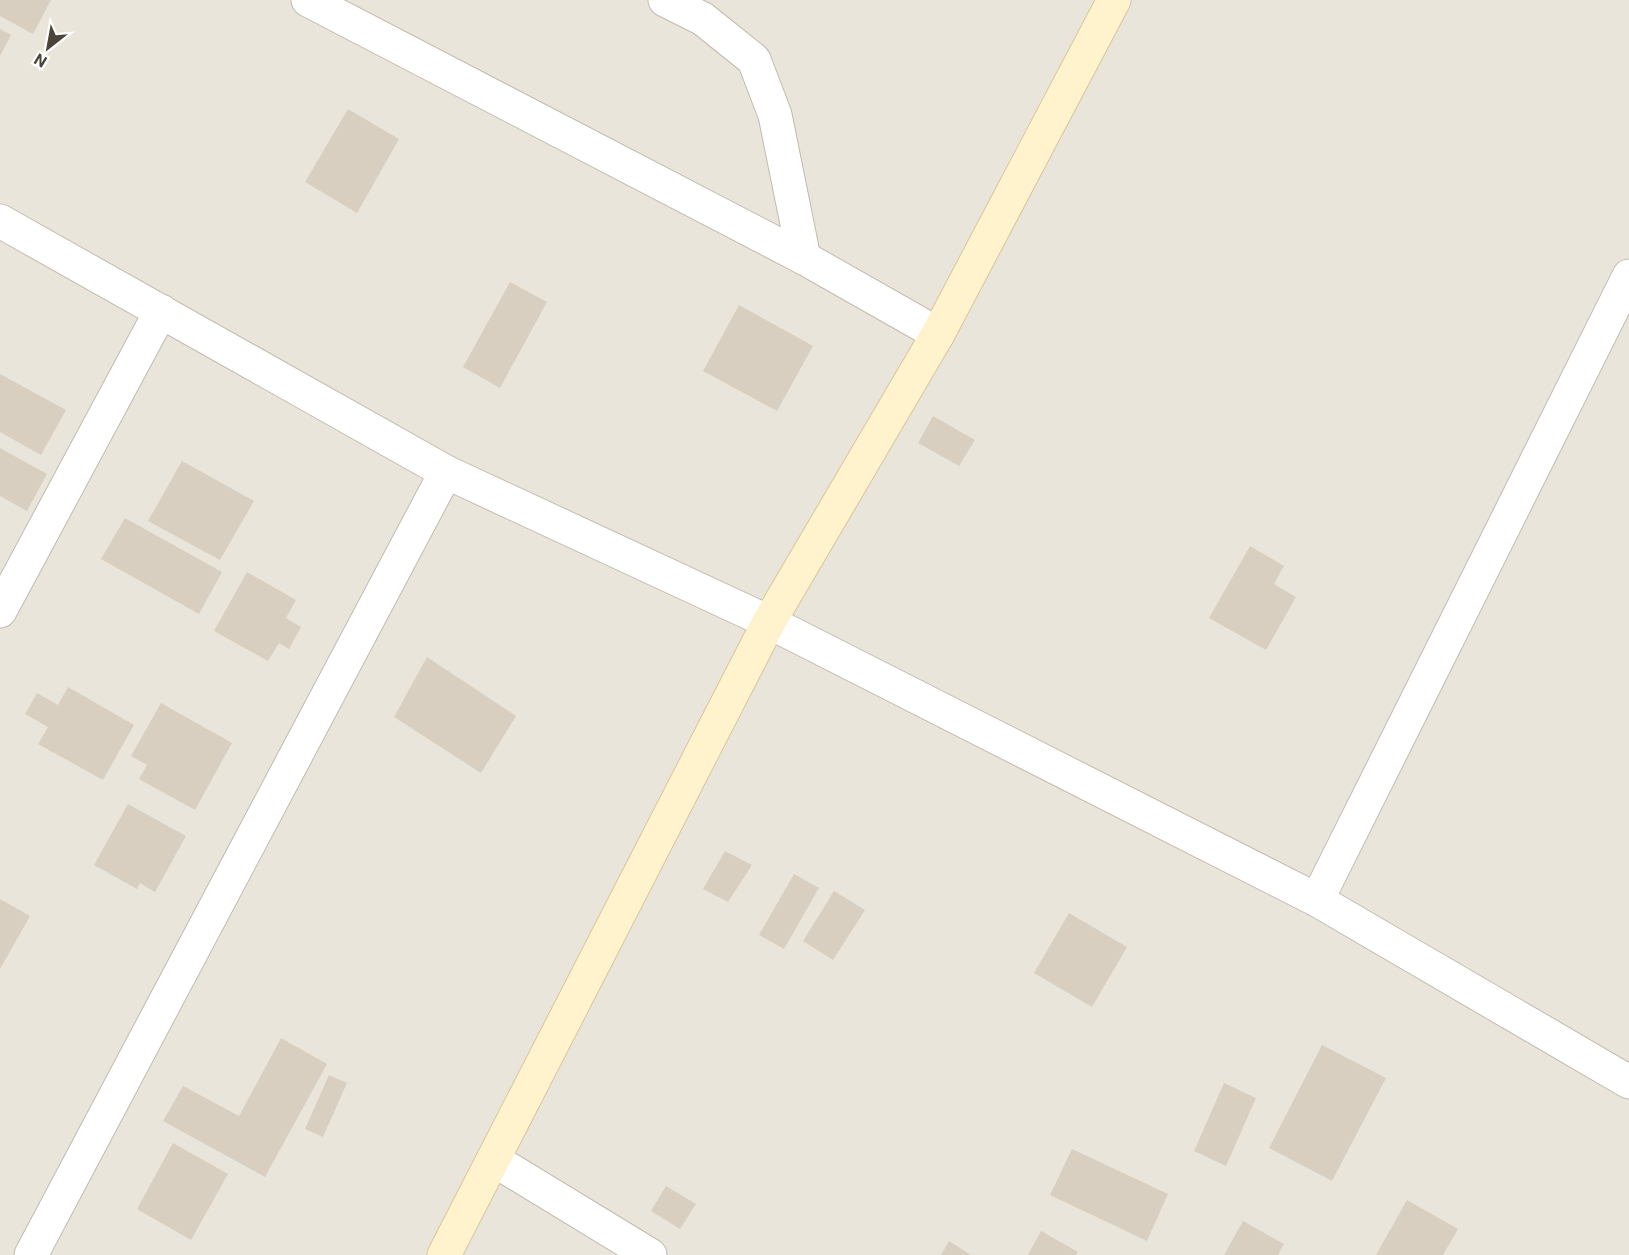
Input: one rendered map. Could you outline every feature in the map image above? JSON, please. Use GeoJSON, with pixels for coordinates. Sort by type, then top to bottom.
{"type":"FeatureCollection","features":[{"type":"Feature","properties":{"kind":"main road"},"geometry":{"type":"LineString","coordinates":[[444,1255],[769,622],[938,334],[1114,0]]}},
{"type":"Feature","properties":{"kind":"street"},"geometry":{"type":"LineString","coordinates":[[308,0],[804,258],[938,334]]}},
{"type":"Feature","properties":{"kind":"street"},"geometry":{"type":"LineString","coordinates":[[665,0],[703,19],[754,60],[775,116],[804,258]]}},
{"type":"Feature","properties":{"kind":"street"},"geometry":{"type":"LineString","coordinates":[[0,221],[446,472],[769,622],[1317,900],[1629,1082]]}},
{"type":"Feature","properties":{"kind":"street"},"geometry":{"type":"LineString","coordinates":[[1317,900],[1629,276]]}},
{"type":"Feature","properties":{"kind":"street"},"geometry":{"type":"LineString","coordinates":[[0,611],[161,311]]}},
{"type":"Feature","properties":{"kind":"street"},"geometry":{"type":"LineString","coordinates":[[32,1255],[446,472]]}},
{"type":"Feature","properties":{"kind":"street"},"geometry":{"type":"LineString","coordinates":[[494,1160],[650,1255]]}},
{"type":"Feature","properties":{"kind":"shaded area"},"geometry":{"type":"Polygon","coordinates":[[[0,0],[1629,0],[1629,1255],[0,1255],[0,0]]]}},
{"type":"Feature","properties":{"kind":"building"},"geometry":{"type":"Polygon","coordinates":[[[0,0],[51,0],[33,34],[0,16],[0,0]]]}},
{"type":"Feature","properties":{"kind":"building"},"geometry":{"type":"Polygon","coordinates":[[[0,29],[11,35],[0,56],[0,29]]]}},
{"type":"Feature","properties":{"kind":"building"},"geometry":{"type":"Polygon","coordinates":[[[348,109],[399,139],[357,213],[305,182],[348,109]]]}},
{"type":"Feature","properties":{"kind":"building"},"geometry":{"type":"Polygon","coordinates":[[[510,282],[547,302],[500,388],[463,367],[510,282]]]}},
{"type":"Feature","properties":{"kind":"building"},"geometry":{"type":"Polygon","coordinates":[[[739,305],[813,346],[777,411],[703,371],[739,305]]]}},
{"type":"Feature","properties":{"kind":"building"},"geometry":{"type":"Polygon","coordinates":[[[0,374],[66,410],[41,455],[0,432],[0,374]]]}},
{"type":"Feature","properties":{"kind":"building"},"geometry":{"type":"Polygon","coordinates":[[[933,416],[975,440],[959,466],[918,443],[933,416]]]}},
{"type":"Feature","properties":{"kind":"building"},"geometry":{"type":"Polygon","coordinates":[[[0,448],[47,474],[27,511],[0,496],[0,448]]]}},
{"type":"Feature","properties":{"kind":"building"},"geometry":{"type":"Polygon","coordinates":[[[182,461],[254,501],[220,560],[148,521],[182,461]]]}},
{"type":"Feature","properties":{"kind":"building"},"geometry":{"type":"Polygon","coordinates":[[[125,518],[222,572],[199,614],[101,559],[125,518]]]}},
{"type":"Feature","properties":{"kind":"building"},"geometry":{"type":"Polygon","coordinates":[[[1250,546],[1284,566],[1274,584],[1296,597],[1266,650],[1209,618],[1250,546]]]}},
{"type":"Feature","properties":{"kind":"building"},"geometry":{"type":"Polygon","coordinates":[[[247,572],[296,600],[286,618],[301,627],[289,649],[279,643],[268,661],[214,631],[247,572]]]}},
{"type":"Feature","properties":{"kind":"building"},"geometry":{"type":"Polygon","coordinates":[[[427,657],[516,716],[481,773],[394,717],[427,657]]]}},
{"type":"Feature","properties":{"kind":"building"},"geometry":{"type":"Polygon","coordinates":[[[68,687],[134,725],[103,780],[38,744],[48,727],[25,714],[37,693],[58,705],[68,687]]]}},
{"type":"Feature","properties":{"kind":"building"},"geometry":{"type":"Polygon","coordinates":[[[161,703],[232,743],[195,810],[139,779],[147,765],[131,756],[161,703]]]}},
{"type":"Feature","properties":{"kind":"building"},"geometry":{"type":"Polygon","coordinates":[[[128,804],[186,836],[155,892],[140,883],[137,889],[94,865],[128,804]]]}},
{"type":"Feature","properties":{"kind":"building"},"geometry":{"type":"Polygon","coordinates":[[[725,851],[752,865],[728,902],[703,889],[725,851]]]}},
{"type":"Feature","properties":{"kind":"building"},"geometry":{"type":"Polygon","coordinates":[[[794,874],[819,888],[784,949],[759,935],[794,874]]]}},
{"type":"Feature","properties":{"kind":"building"},"geometry":{"type":"Polygon","coordinates":[[[834,891],[865,910],[833,960],[803,941],[834,891]]]}},
{"type":"Feature","properties":{"kind":"building"},"geometry":{"type":"Polygon","coordinates":[[[0,899],[30,916],[0,969],[0,899]]]}},
{"type":"Feature","properties":{"kind":"building"},"geometry":{"type":"Polygon","coordinates":[[[1069,913],[1127,947],[1092,1007],[1034,973],[1069,913]]]}},
{"type":"Feature","properties":{"kind":"building"},"geometry":{"type":"Polygon","coordinates":[[[281,1038],[327,1064],[265,1177],[163,1121],[183,1086],[239,1116],[281,1038]]]}},
{"type":"Feature","properties":{"kind":"building"},"geometry":{"type":"Polygon","coordinates":[[[1322,1045],[1386,1078],[1332,1181],[1269,1148],[1322,1045]]]}},
{"type":"Feature","properties":{"kind":"building"},"geometry":{"type":"Polygon","coordinates":[[[329,1075],[347,1083],[323,1137],[305,1129],[329,1075]]]}},
{"type":"Feature","properties":{"kind":"building"},"geometry":{"type":"Polygon","coordinates":[[[1224,1083],[1256,1098],[1226,1166],[1194,1151],[1224,1083]]]}},
{"type":"Feature","properties":{"kind":"building"},"geometry":{"type":"Polygon","coordinates":[[[173,1143],[228,1174],[191,1240],[137,1209],[173,1143]]]}},
{"type":"Feature","properties":{"kind":"building"},"geometry":{"type":"Polygon","coordinates":[[[1072,1149],[1168,1194],[1147,1241],[1050,1195],[1072,1149]]]}},
{"type":"Feature","properties":{"kind":"building"},"geometry":{"type":"Polygon","coordinates":[[[666,1186],[696,1204],[680,1229],[651,1211],[666,1186]]]}},
{"type":"Feature","properties":{"kind":"building"},"geometry":{"type":"Polygon","coordinates":[[[1407,1200],[1458,1229],[1443,1255],[1376,1255],[1407,1200]]]}},
{"type":"Feature","properties":{"kind":"building"},"geometry":{"type":"Polygon","coordinates":[[[1243,1221],[1284,1244],[1278,1255],[1224,1255],[1243,1221]]]}},
{"type":"Feature","properties":{"kind":"building"},"geometry":{"type":"Polygon","coordinates":[[[1041,1231],[1078,1252],[1076,1255],[1028,1255],[1041,1231]]]}},
{"type":"Feature","properties":{"kind":"building"},"geometry":{"type":"Polygon","coordinates":[[[949,1241],[971,1255],[941,1255],[949,1241]]]}}]}
